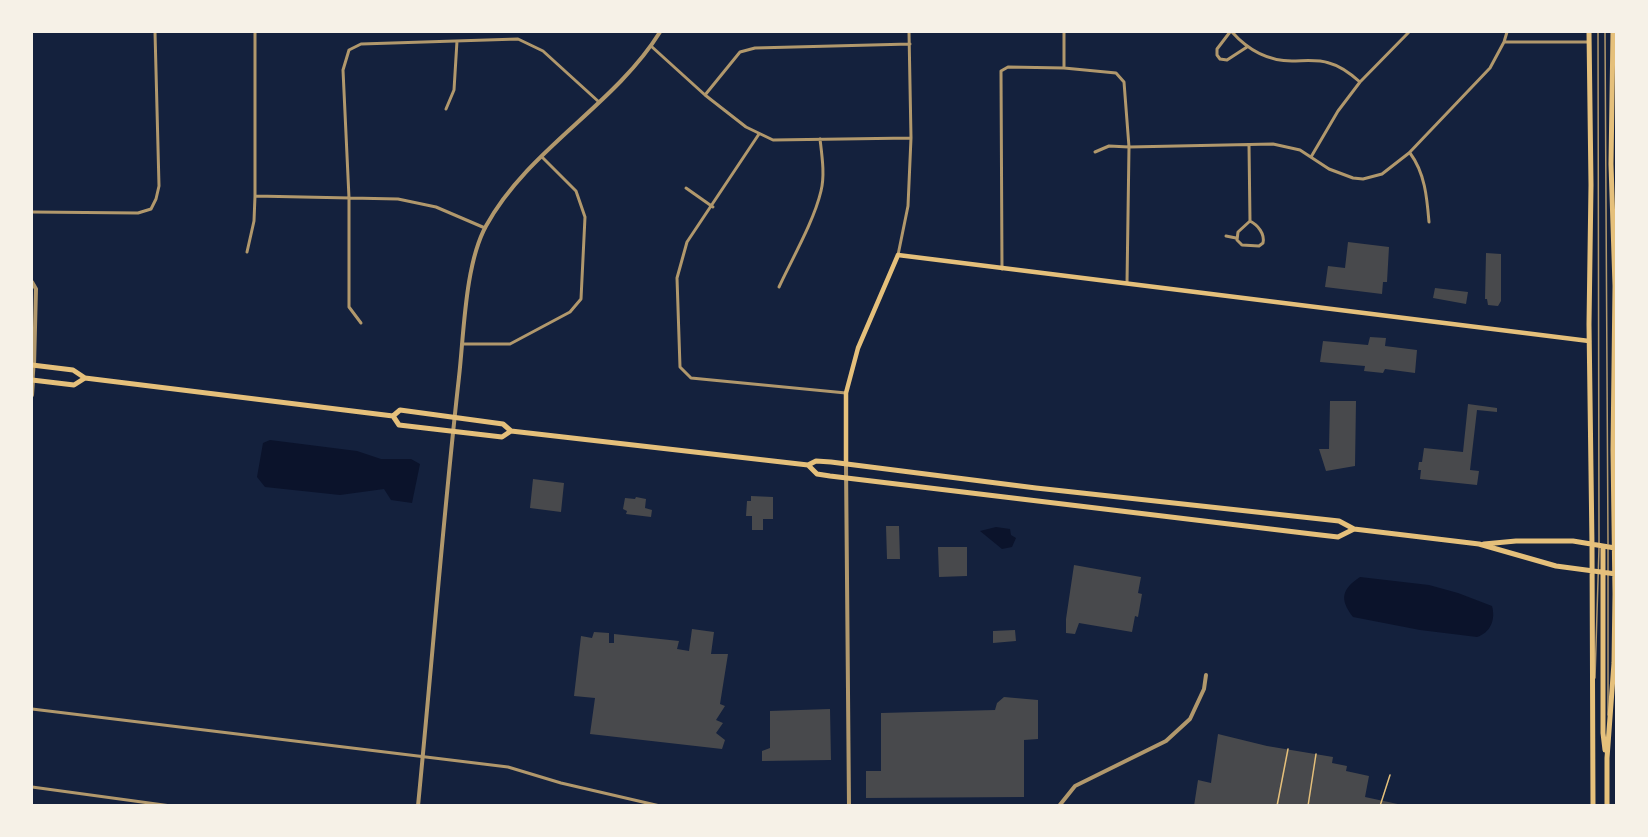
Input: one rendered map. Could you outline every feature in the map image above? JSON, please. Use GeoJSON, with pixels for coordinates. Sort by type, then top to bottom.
{"type":"FeatureCollection","features":[{"type":"Feature","properties":{"kind":"main road"},"geometry":{"type":"LineString","coordinates":[[1589,32],[1591,185],[1589,341],[1606,547],[1600,572],[1593,806]]}},
{"type":"Feature","properties":{"kind":"main road"},"geometry":{"type":"LineString","coordinates":[[1607,758],[1603,733],[1600,572],[1606,547],[1613,450],[1616,286],[1611,164],[1613,32]]}},
{"type":"Feature","properties":{"kind":"main road"},"geometry":{"type":"LineString","coordinates":[[846,464],[846,393],[858,348],[898,255],[1589,341]]}},
{"type":"Feature","properties":{"kind":"main road"},"geometry":{"type":"LineString","coordinates":[[33,365],[73,370],[85,378],[393,416],[400,410],[503,424],[511,431],[807,465],[817,474],[845,478],[1338,537],[1354,529]]}},
{"type":"Feature","properties":{"kind":"main road"},"geometry":{"type":"LineString","coordinates":[[32,380],[74,385],[85,378]]}},
{"type":"Feature","properties":{"kind":"main road"},"geometry":{"type":"LineString","coordinates":[[393,416],[399,425],[502,437],[511,431]]}},
{"type":"Feature","properties":{"kind":"main road"},"geometry":{"type":"LineString","coordinates":[[807,465],[816,460],[1036,488],[1339,521],[1354,529],[1479,544],[1556,566],[1616,574]]}},
{"type":"Feature","properties":{"kind":"main road"},"geometry":{"type":"LineString","coordinates":[[1479,544],[1573,541],[1606,547],[1616,564],[1607,806]]}},
{"type":"Feature","properties":{"kind":"street"},"geometry":{"type":"LineString","coordinates":[[32,212],[138,213],[151,209],[159,186],[155,32]]}},
{"type":"Feature","properties":{"kind":"street"},"geometry":{"type":"LineString","coordinates":[[247,252],[254,221],[255,196],[255,32]]}},
{"type":"Feature","properties":{"kind":"street"},"geometry":{"type":"LineString","coordinates":[[418,806],[454,417],[472,257],[485,228],[506,194],[599,102],[651,46],[660,32]]}},
{"type":"Feature","properties":{"kind":"street"},"geometry":{"type":"LineString","coordinates":[[898,255],[908,206],[909,32]]}},
{"type":"Feature","properties":{"kind":"street"},"geometry":{"type":"LineString","coordinates":[[1064,32],[1064,68]]}},
{"type":"Feature","properties":{"kind":"street"},"geometry":{"type":"LineString","coordinates":[[1248,47],[1227,60],[1220,59],[1217,54],[1217,49],[1231,32],[1248,47],[1265,56],[1279,60],[1329,63],[1344,70],[1360,82]]}},
{"type":"Feature","properties":{"kind":"street"},"geometry":{"type":"LineString","coordinates":[[1311,157],[1338,111],[1360,82],[1409,32]]}},
{"type":"Feature","properties":{"kind":"street"},"geometry":{"type":"LineString","coordinates":[[1095,152],[1109,146],[1274,144],[1286,146],[1311,157],[1341,175],[1363,178],[1382,174],[1409,153],[1490,68],[1507,32]]}},
{"type":"Feature","properties":{"kind":"street"},"geometry":{"type":"LineString","coordinates":[[361,323],[349,307],[350,198],[343,70],[349,50],[361,44],[518,39],[543,51],[599,102]]}},
{"type":"Feature","properties":{"kind":"street"},"geometry":{"type":"LineString","coordinates":[[446,109],[454,90],[457,41]]}},
{"type":"Feature","properties":{"kind":"street"},"geometry":{"type":"LineString","coordinates":[[1504,42],[1589,42]]}},
{"type":"Feature","properties":{"kind":"street"},"geometry":{"type":"LineString","coordinates":[[705,94],[740,52],[755,48],[910,44]]}},
{"type":"Feature","properties":{"kind":"street"},"geometry":{"type":"LineString","coordinates":[[651,46],[746,127],[773,140],[910,138]]}},
{"type":"Feature","properties":{"kind":"street"},"geometry":{"type":"LineString","coordinates":[[1002,269],[1001,71],[1008,67],[1064,68],[1116,73],[1124,82],[1129,147],[1127,283]]}},
{"type":"Feature","properties":{"kind":"street"},"geometry":{"type":"LineString","coordinates":[[759,134],[713,207],[687,243],[676,278],[680,367],[691,378],[846,393]]}},
{"type":"Feature","properties":{"kind":"street"},"geometry":{"type":"LineString","coordinates":[[779,287],[806,230],[821,191],[823,160],[820,139]]}},
{"type":"Feature","properties":{"kind":"street"},"geometry":{"type":"LineString","coordinates":[[1249,145],[1250,221]]}},
{"type":"Feature","properties":{"kind":"street"},"geometry":{"type":"LineString","coordinates":[[1409,153],[1419,167],[1429,222]]}},
{"type":"Feature","properties":{"kind":"street"},"geometry":{"type":"LineString","coordinates":[[462,344],[510,344],[570,312],[581,299],[585,217],[576,191],[542,157]]}},
{"type":"Feature","properties":{"kind":"street"},"geometry":{"type":"LineString","coordinates":[[686,188],[713,207]]}},
{"type":"Feature","properties":{"kind":"street"},"geometry":{"type":"LineString","coordinates":[[255,196],[398,199],[436,207],[485,228]]}},
{"type":"Feature","properties":{"kind":"street"},"geometry":{"type":"LineString","coordinates":[[1236,238],[1241,228],[1250,221]]}},
{"type":"Feature","properties":{"kind":"street"},"geometry":{"type":"LineString","coordinates":[[1226,236],[1236,238],[1242,245],[1261,245],[1263,235],[1250,221]]}},
{"type":"Feature","properties":{"kind":"street"},"geometry":{"type":"LineString","coordinates":[[32,282],[36,289],[32,395]]}},
{"type":"Feature","properties":{"kind":"street"},"geometry":{"type":"LineString","coordinates":[[846,464],[849,806]]}},
{"type":"Feature","properties":{"kind":"street"},"geometry":{"type":"LineString","coordinates":[[1059,806],[1075,786],[1166,741],[1190,719],[1204,689],[1206,675]]}},
{"type":"Feature","properties":{"kind":"street"},"geometry":{"type":"LineString","coordinates":[[32,709],[508,768],[660,806]]}},
{"type":"Feature","properties":{"kind":"street"},"geometry":{"type":"LineString","coordinates":[[32,787],[171,806]]}},
{"type":"Feature","properties":{"kind":"lane"},"geometry":{"type":"LineString","coordinates":[[1598,32],[1606,547]]}},
{"type":"Feature","properties":{"kind":"lane"},"geometry":{"type":"LineString","coordinates":[[1605,32],[1606,547]]}},
{"type":"Feature","properties":{"kind":"lane"},"geometry":{"type":"LineString","coordinates":[[1603,562],[1616,564]]}},
{"type":"Feature","properties":{"kind":"lane"},"geometry":{"type":"LineString","coordinates":[[1600,572],[1608,742]]}},
{"type":"Feature","properties":{"kind":"path"},"geometry":{"type":"LineString","coordinates":[[1277,806],[1288,750]]}},
{"type":"Feature","properties":{"kind":"path"},"geometry":{"type":"LineString","coordinates":[[1308,806],[1316,754]]}},
{"type":"Feature","properties":{"kind":"path"},"geometry":{"type":"LineString","coordinates":[[1380,806],[1390,775]]}},
{"type":"Feature","properties":{"kind":"water"},"geometry":{"type":"Polygon","coordinates":[[[270,440],[357,451],[381,459],[411,459],[420,464],[412,503],[391,500],[384,489],[340,495],[265,487],[257,477],[263,443],[270,440]]]}},
{"type":"Feature","properties":{"kind":"water"},"geometry":{"type":"Polygon","coordinates":[[[996,527],[1010,529],[1011,535],[1016,538],[1012,547],[1002,549],[980,531],[996,527]]]}},
{"type":"Feature","properties":{"kind":"water"},"geometry":{"type":"Polygon","coordinates":[[[1360,577],[1429,585],[1458,593],[1492,606],[1491,625],[1477,637],[1420,630],[1353,617],[1346,605],[1344,595],[1349,586],[1360,577]]]}},
{"type":"Feature","properties":{"kind":"building"},"geometry":{"type":"Polygon","coordinates":[[[1348,242],[1389,247],[1387,282],[1383,282],[1382,294],[1325,287],[1328,266],[1345,268],[1348,242]]]}},
{"type":"Feature","properties":{"kind":"building"},"geometry":{"type":"Polygon","coordinates":[[[1486,253],[1501,254],[1501,301],[1498,306],[1488,305],[1485,299],[1486,253]]]}},
{"type":"Feature","properties":{"kind":"building"},"geometry":{"type":"Polygon","coordinates":[[[1435,288],[1468,292],[1466,304],[1433,298],[1435,288]]]}},
{"type":"Feature","properties":{"kind":"building"},"geometry":{"type":"Polygon","coordinates":[[[1370,337],[1386,338],[1385,346],[1417,350],[1415,373],[1385,369],[1383,373],[1364,371],[1365,366],[1320,362],[1323,341],[1368,345],[1370,337]]]}},
{"type":"Feature","properties":{"kind":"building"},"geometry":{"type":"Polygon","coordinates":[[[1330,401],[1356,401],[1355,466],[1326,471],[1319,449],[1329,449],[1330,401]]]}},
{"type":"Feature","properties":{"kind":"building"},"geometry":{"type":"Polygon","coordinates":[[[1468,404],[1497,408],[1497,412],[1477,410],[1470,470],[1479,471],[1477,485],[1420,479],[1419,462],[1422,462],[1424,448],[1463,452],[1468,404]]]}},
{"type":"Feature","properties":{"kind":"building"},"geometry":{"type":"Polygon","coordinates":[[[533,479],[564,483],[561,512],[530,508],[533,479]]]}},
{"type":"Feature","properties":{"kind":"building"},"geometry":{"type":"Polygon","coordinates":[[[751,496],[773,497],[773,519],[763,519],[763,530],[752,530],[752,516],[746,516],[747,501],[751,501],[751,496]]]}},
{"type":"Feature","properties":{"kind":"building"},"geometry":{"type":"Polygon","coordinates":[[[636,497],[646,499],[645,508],[652,510],[651,517],[626,514],[627,511],[623,509],[625,498],[635,499],[636,497]]]}},
{"type":"Feature","properties":{"kind":"building"},"geometry":{"type":"Polygon","coordinates":[[[886,526],[899,526],[900,559],[887,559],[886,526]]]}},
{"type":"Feature","properties":{"kind":"building"},"geometry":{"type":"Polygon","coordinates":[[[938,547],[967,547],[967,576],[939,577],[938,547]]]}},
{"type":"Feature","properties":{"kind":"building"},"geometry":{"type":"Polygon","coordinates":[[[1074,565],[1141,577],[1138,593],[1142,594],[1138,617],[1135,616],[1132,632],[1079,623],[1075,634],[1066,633],[1074,565]]]}},
{"type":"Feature","properties":{"kind":"building"},"geometry":{"type":"Polygon","coordinates":[[[692,629],[714,632],[711,654],[728,654],[720,704],[725,706],[716,720],[723,723],[716,733],[725,740],[722,749],[590,734],[595,698],[574,696],[581,636],[592,638],[594,632],[609,633],[609,643],[614,643],[614,634],[679,641],[677,649],[689,651],[692,629]]]}},
{"type":"Feature","properties":{"kind":"building"},"geometry":{"type":"Polygon","coordinates":[[[1015,630],[1016,641],[993,643],[993,631],[1015,630]]]}},
{"type":"Feature","properties":{"kind":"building"},"geometry":{"type":"Polygon","coordinates":[[[1004,697],[1038,700],[1038,739],[1024,740],[1024,797],[866,798],[866,771],[881,771],[881,713],[995,710],[997,703],[1004,697]]]}},
{"type":"Feature","properties":{"kind":"building"},"geometry":{"type":"Polygon","coordinates":[[[830,709],[831,760],[762,761],[762,751],[770,748],[770,711],[830,709]]]}},
{"type":"Feature","properties":{"kind":"building"},"geometry":{"type":"Polygon","coordinates":[[[1218,734],[1267,746],[1333,757],[1332,763],[1347,766],[1346,771],[1369,776],[1365,797],[1407,806],[1194,806],[1198,780],[1211,783],[1218,734]]]}}]}
